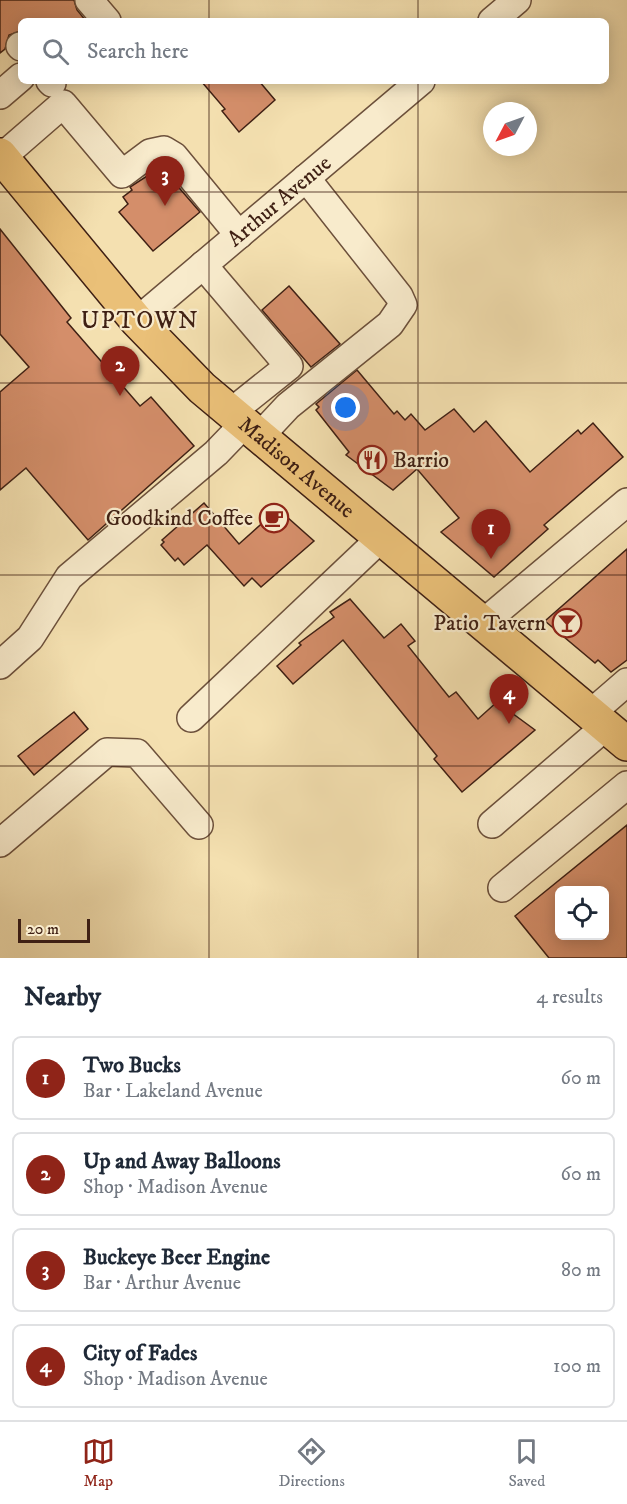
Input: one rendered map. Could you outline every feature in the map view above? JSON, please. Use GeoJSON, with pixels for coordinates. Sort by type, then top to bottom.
{"type":"FeatureCollection","features":[{"type":"Feature","properties":{"kind":"main road","name":"Madison Avenue"},"geometry":{"type":"LineString","coordinates":[[1,156],[137,321],[172,359],[244,425],[607,728]]}},
{"type":"Feature","properties":{"kind":"street"},"geometry":{"type":"LineString","coordinates":[[89,0],[104,18]]}},
{"type":"Feature","properties":{"kind":"street"},"geometry":{"type":"LineString","coordinates":[[496,18],[517,0]]}},
{"type":"Feature","properties":{"kind":"street"},"geometry":{"type":"LineString","coordinates":[[0,95],[18,80]]}},
{"type":"Feature","properties":{"kind":"street","name":"Arthur Avenue"},"geometry":{"type":"LineString","coordinates":[[137,321],[417,84]]}},
{"type":"Feature","properties":{"kind":"street"},"geometry":{"type":"LineString","coordinates":[[1,156],[63,104],[122,174],[150,153],[164,150],[174,156],[239,235]]}},
{"type":"Feature","properties":{"kind":"street"},"geometry":{"type":"LineString","coordinates":[[244,425],[288,406],[390,324],[404,305],[306,178]]}},
{"type":"Feature","properties":{"kind":"street"},"geometry":{"type":"LineString","coordinates":[[0,664],[30,638],[69,577],[216,453],[244,425],[289,366],[203,266]]}},
{"type":"Feature","properties":{"kind":"street"},"geometry":{"type":"LineString","coordinates":[[482,624],[627,502]]}},
{"type":"Feature","properties":{"kind":"street"},"geometry":{"type":"LineString","coordinates":[[191,718],[381,538]]}},
{"type":"Feature","properties":{"kind":"street"},"geometry":{"type":"LineString","coordinates":[[492,824],[607,728],[627,682]]}},
{"type":"Feature","properties":{"kind":"street"},"geometry":{"type":"LineString","coordinates":[[0,843],[107,752],[137,753],[199,825]]}},
{"type":"Feature","properties":{"kind":"street"},"geometry":{"type":"LineString","coordinates":[[502,888],[627,784]]}},
{"type":"Feature","properties":{"kind":"building"},"geometry":{"type":"Polygon","coordinates":[[[0,0],[74,0],[77,10],[84,18],[18,18],[18,32],[9,35],[5,49],[0,53],[0,0]]]}},
{"type":"Feature","properties":{"kind":"building"},"geometry":{"type":"Polygon","coordinates":[[[204,84],[262,84],[275,100],[239,132],[222,111],[225,109],[204,84]]]}},
{"type":"Feature","properties":{"kind":"building"},"geometry":{"type":"Polygon","coordinates":[[[161,167],[200,212],[153,251],[119,212],[128,204],[123,197],[132,190],[130,187],[161,167]]]}},
{"type":"Feature","properties":{"kind":"building"},"geometry":{"type":"Polygon","coordinates":[[[0,229],[71,318],[67,322],[140,406],[151,397],[194,446],[88,540],[26,468],[0,490],[0,392],[29,367],[0,334],[0,229]]]}},
{"type":"Feature","properties":{"kind":"building"},"geometry":{"type":"Polygon","coordinates":[[[289,286],[340,344],[311,367],[262,310],[289,286]]]}},
{"type":"Feature","properties":{"kind":"building"},"geometry":{"type":"Polygon","coordinates":[[[357,370],[394,414],[397,411],[405,420],[411,414],[425,430],[454,409],[474,432],[486,421],[530,472],[578,430],[581,434],[593,423],[623,457],[544,525],[548,529],[494,577],[441,532],[459,518],[417,469],[393,490],[346,455],[349,452],[316,410],[319,407],[316,404],[357,370]]]}},
{"type":"Feature","properties":{"kind":"building"},"geometry":{"type":"Polygon","coordinates":[[[204,503],[239,544],[278,509],[314,541],[261,587],[252,578],[244,586],[207,545],[184,565],[178,558],[175,561],[161,545],[164,542],[162,540],[204,503]]]}},
{"type":"Feature","properties":{"kind":"building"},"geometry":{"type":"Polygon","coordinates":[[[627,549],[627,660],[611,672],[598,660],[595,663],[545,621],[627,549]]]}},
{"type":"Feature","properties":{"kind":"building"},"geometry":{"type":"Polygon","coordinates":[[[350,599],[384,638],[401,624],[415,641],[408,646],[449,697],[456,692],[478,719],[497,702],[535,730],[462,792],[434,759],[437,756],[343,640],[293,684],[277,666],[301,645],[299,643],[334,617],[330,612],[350,599]]]}},
{"type":"Feature","properties":{"kind":"building"},"geometry":{"type":"Polygon","coordinates":[[[74,712],[88,729],[34,775],[18,756],[74,712]]]}},
{"type":"Feature","properties":{"kind":"building"},"geometry":{"type":"Polygon","coordinates":[[[627,825],[627,958],[549,958],[515,916],[627,825]]]}},
{"type":"Feature","properties":{"kind":"place","name":"Buckeye Beer Engine"},"geometry":{"type":"Point","coordinates":[165,206]}},
{"type":"Feature","properties":{"kind":"place","name":"Up and Away Balloons"},"geometry":{"type":"Point","coordinates":[120,396]}},
{"type":"Feature","properties":{"kind":"place","name":"Barrio"},"geometry":{"type":"Point","coordinates":[372,460]}},
{"type":"Feature","properties":{"kind":"place","name":"Goodkind Coffee"},"geometry":{"type":"Point","coordinates":[274,518]}},
{"type":"Feature","properties":{"kind":"place","name":"Two Bucks"},"geometry":{"type":"Point","coordinates":[491,559]}},
{"type":"Feature","properties":{"kind":"place","name":"Patio Tavern"},"geometry":{"type":"Point","coordinates":[567,623]}},
{"type":"Feature","properties":{"kind":"place","name":"City of Fades"},"geometry":{"type":"Point","coordinates":[509,724]}},
{"type":"Feature","properties":{"kind":"district","name":"UPTOWN"},"geometry":{"type":"Point","coordinates":[140,321]}}]}
